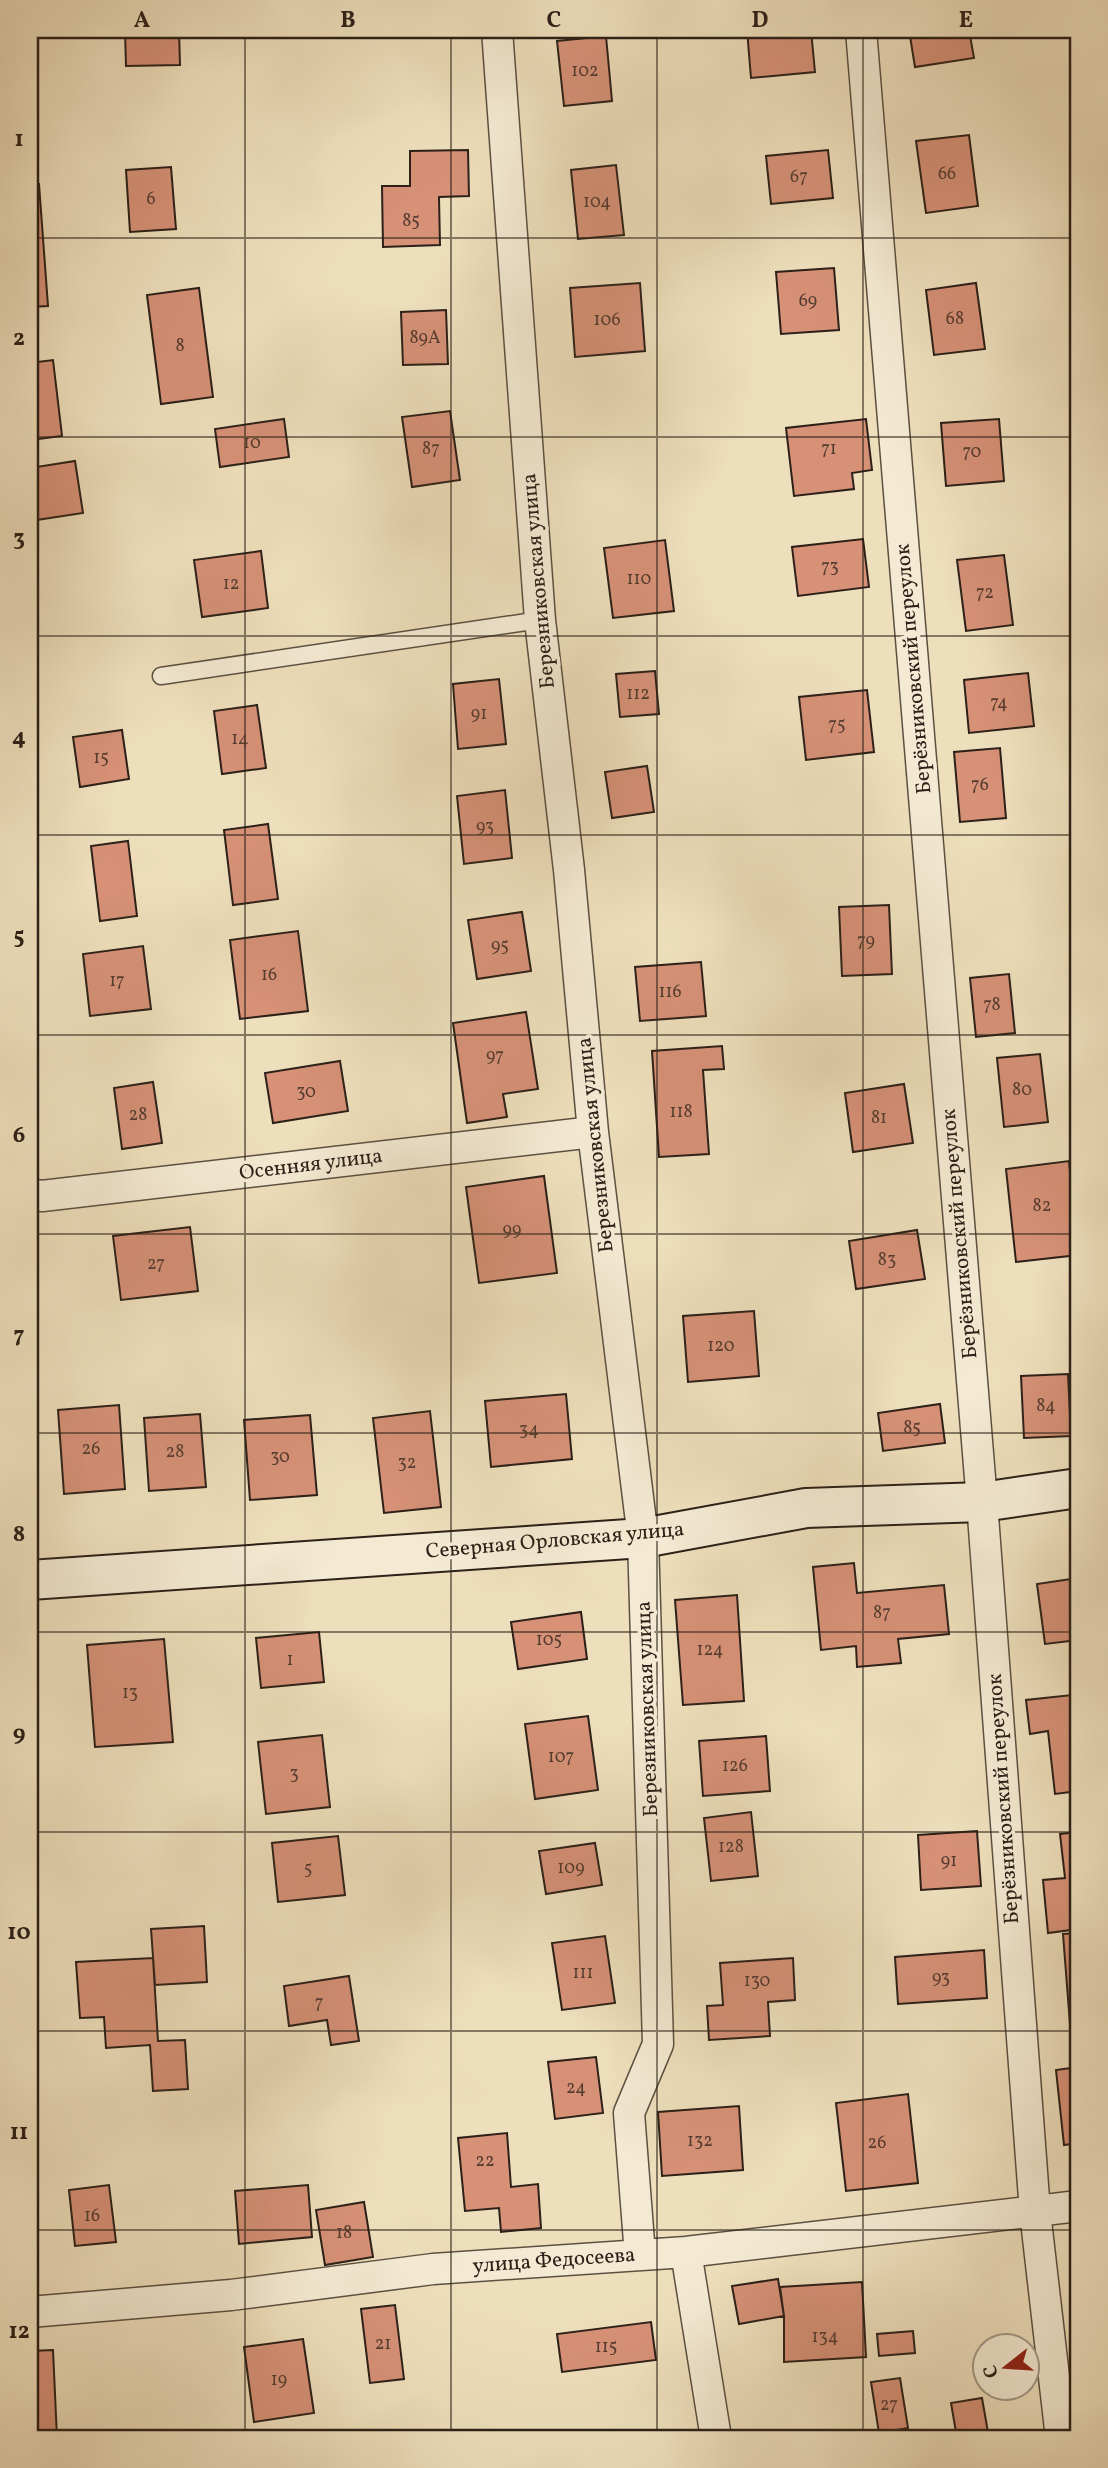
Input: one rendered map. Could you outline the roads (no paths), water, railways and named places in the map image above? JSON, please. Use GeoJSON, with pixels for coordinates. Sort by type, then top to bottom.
{"type":"FeatureCollection","features":[{"type":"Feature","properties":{"kind":"street","name":"Березниковская улица"},"geometry":{"type":"LineString","coordinates":[[498,30],[540,620],[569,870],[593,1132],[643,1538],[658,2044],[629,2113],[640,2255]]}},
{"type":"Feature","properties":{"kind":"street","name":"Берёзниковский переулок"},"geometry":{"type":"LineString","coordinates":[[861,30],[982,1502],[1035,2212],[1060,2438]]}},
{"type":"Feature","properties":{"kind":"street","name":"Осенняя улица"},"geometry":{"type":"LineString","coordinates":[[30,1194],[42,1196],[593,1132]]}},
{"type":"Feature","properties":{"kind":"street","name":"Северная Орловская улица"},"geometry":{"type":"LineString","coordinates":[[30,1580],[643,1538],[806,1508],[982,1502],[1078,1488]]}},
{"type":"Feature","properties":{"kind":"street","name":"улица Федосеева"},"geometry":{"type":"LineString","coordinates":[[30,2312],[231,2295],[433,2269],[686,2252],[1078,2206]]}},
{"type":"Feature","properties":{"kind":"street"},"geometry":{"type":"LineString","coordinates":[[686,2252],[716,2438]]}},
{"type":"Feature","properties":{"kind":"lane"},"geometry":{"type":"LineString","coordinates":[[162,676],[540,620]]}}]}
